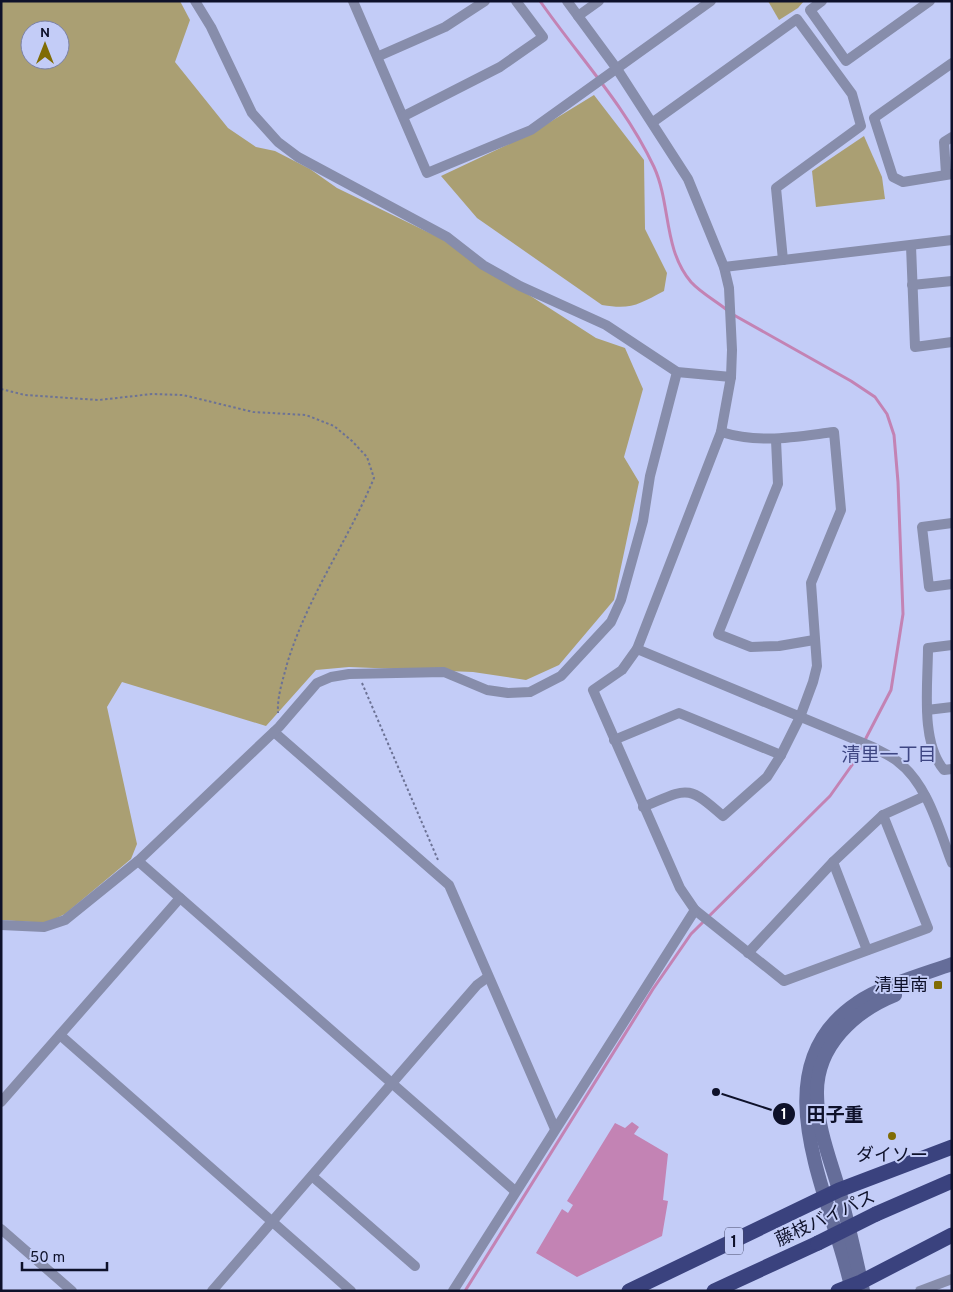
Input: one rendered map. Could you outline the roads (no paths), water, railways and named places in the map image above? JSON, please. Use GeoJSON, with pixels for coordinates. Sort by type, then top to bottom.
{"type":"FeatureCollection","features":[{"type":"Feature","properties":{"kind":"highway","name":"1"},"geometry":{"type":"LineString","coordinates":[[629,1291],[839,1190],[952,1147]]}},
{"type":"Feature","properties":{"kind":"highway","name":"藤枝バイパス"},"geometry":{"type":"LineString","coordinates":[[714,1291],[876,1214],[952,1181]]}},
{"type":"Feature","properties":{"kind":"highway"},"geometry":{"type":"LineString","coordinates":[[853,1288],[952,1235]]}},
{"type":"Feature","properties":{"kind":"main road"},"geometry":{"type":"LineString","coordinates":[[853,1288],[825,1198],[806,1120],[805,1092],[809,1065],[820,1040],[841,1014],[859,1001],[952,964]]}},
{"type":"Feature","properties":{"kind":"main road"},"geometry":{"type":"LineString","coordinates":[[853,1288],[839,1190],[822,1132],[816,1092],[820,1069],[830,1047],[846,1025],[863,1011],[888,998],[952,973]]}},
{"type":"Feature","properties":{"kind":"street"},"geometry":{"type":"LineString","coordinates":[[195,1],[219,43],[252,113],[278,142],[298,157],[447,237],[483,265],[520,286],[606,325],[677,372],[731,377]]}},
{"type":"Feature","properties":{"kind":"street"},"geometry":{"type":"LineString","coordinates":[[353,1],[379,56],[427,173],[531,130],[711,1]]}},
{"type":"Feature","properties":{"kind":"street"},"geometry":{"type":"LineString","coordinates":[[379,56],[445,27],[485,1]]}},
{"type":"Feature","properties":{"kind":"street"},"geometry":{"type":"LineString","coordinates":[[404,116],[500,67],[543,36],[516,1]]}},
{"type":"Feature","properties":{"kind":"street"},"geometry":{"type":"LineString","coordinates":[[567,1],[617,69],[653,122],[688,179],[724,267],[729,288],[732,350],[731,377],[721,432],[637,649],[622,670],[593,690],[680,888],[695,910],[784,982],[928,928],[883,815]]}},
{"type":"Feature","properties":{"kind":"street"},"geometry":{"type":"LineString","coordinates":[[578,16],[598,1]]}},
{"type":"Feature","properties":{"kind":"street"},"geometry":{"type":"LineString","coordinates":[[822,1],[810,10],[846,61],[930,1]]}},
{"type":"Feature","properties":{"kind":"street"},"geometry":{"type":"LineString","coordinates":[[653,122],[797,20],[852,94],[861,126],[776,188],[784,260]]}},
{"type":"Feature","properties":{"kind":"street"},"geometry":{"type":"LineString","coordinates":[[952,63],[874,118],[893,177],[903,182],[949,174],[944,142],[952,137]]}},
{"type":"Feature","properties":{"kind":"street"},"geometry":{"type":"LineString","coordinates":[[724,267],[952,240]]}},
{"type":"Feature","properties":{"kind":"street"},"geometry":{"type":"LineString","coordinates":[[911,246],[915,347],[952,342]]}},
{"type":"Feature","properties":{"kind":"street"},"geometry":{"type":"LineString","coordinates":[[912,286],[952,281]]}},
{"type":"Feature","properties":{"kind":"street"},"geometry":{"type":"LineString","coordinates":[[1,925],[44,927],[65,920],[138,861],[277,730],[317,683],[331,677],[358,674],[444,672],[487,690],[508,693],[530,692],[561,676],[611,622],[622,600],[643,521],[650,476],[677,372]]}},
{"type":"Feature","properties":{"kind":"street"},"geometry":{"type":"LineString","coordinates":[[643,807],[675,794],[690,792],[701,797],[723,816],[767,777],[782,755],[800,717],[817,666],[811,583],[841,510],[834,432],[776,440],[744,439],[721,432]]}},
{"type":"Feature","properties":{"kind":"street"},"geometry":{"type":"LineString","coordinates":[[776,440],[778,484],[718,634],[751,647],[779,646],[814,640]]}},
{"type":"Feature","properties":{"kind":"street"},"geometry":{"type":"LineString","coordinates":[[952,523],[922,527],[929,587],[952,584]]}},
{"type":"Feature","properties":{"kind":"street"},"geometry":{"type":"LineString","coordinates":[[952,645],[928,648],[927,710],[928,729],[938,763],[944,770],[952,769]]}},
{"type":"Feature","properties":{"kind":"street"},"geometry":{"type":"LineString","coordinates":[[637,649],[873,747],[898,761],[925,796],[952,863]]}},
{"type":"Feature","properties":{"kind":"street"},"geometry":{"type":"LineString","coordinates":[[927,710],[952,707]]}},
{"type":"Feature","properties":{"kind":"street"},"geometry":{"type":"LineString","coordinates":[[614,740],[679,713],[782,755]]}},
{"type":"Feature","properties":{"kind":"street"},"geometry":{"type":"LineString","coordinates":[[277,730],[449,885],[555,1129]]}},
{"type":"Feature","properties":{"kind":"street"},"geometry":{"type":"LineString","coordinates":[[748,953],[833,862],[883,815],[925,796]]}},
{"type":"Feature","properties":{"kind":"street"},"geometry":{"type":"LineString","coordinates":[[138,861],[515,1191]]}},
{"type":"Feature","properties":{"kind":"street"},"geometry":{"type":"LineString","coordinates":[[833,862],[867,950]]}},
{"type":"Feature","properties":{"kind":"street"},"geometry":{"type":"LineString","coordinates":[[1,1102],[180,898]]}},
{"type":"Feature","properties":{"kind":"street"},"geometry":{"type":"LineString","coordinates":[[453,1291],[695,910]]}},
{"type":"Feature","properties":{"kind":"street"},"geometry":{"type":"LineString","coordinates":[[212,1291],[477,985],[488,977]]}},
{"type":"Feature","properties":{"kind":"street"},"geometry":{"type":"LineString","coordinates":[[60,1034],[351,1291]]}},
{"type":"Feature","properties":{"kind":"street"},"geometry":{"type":"LineString","coordinates":[[312,1176],[415,1266]]}},
{"type":"Feature","properties":{"kind":"street"},"geometry":{"type":"LineString","coordinates":[[1,1229],[72,1291]]}},
{"type":"Feature","properties":{"kind":"street"},"geometry":{"type":"LineString","coordinates":[[920,1291],[952,1278]]}},
{"type":"Feature","properties":{"kind":"waterway"},"geometry":{"type":"LineString","coordinates":[[540,1],[601,82],[642,144],[659,181],[671,241],[682,269],[695,286],[727,310]]}},
{"type":"Feature","properties":{"kind":"waterway"},"geometry":{"type":"LineString","coordinates":[[465,1291],[653,989],[691,934],[830,796],[852,765],[891,690],[903,614],[898,482],[894,435],[887,414],[875,397],[851,381],[732,314]]}},
{"type":"Feature","properties":{"kind":"place","name":"清里南"},"geometry":{"type":"Point","coordinates":[938,985]}},
{"type":"Feature","properties":{"kind":"place","name":"田子重"},"geometry":{"type":"Point","coordinates":[716,1092]}},
{"type":"Feature","properties":{"kind":"place","name":"ダイソー"},"geometry":{"type":"Point","coordinates":[892,1136]}},
{"type":"Feature","properties":{"kind":"district","name":"清里一丁目"},"geometry":{"type":"Point","coordinates":[889,754]}}]}
